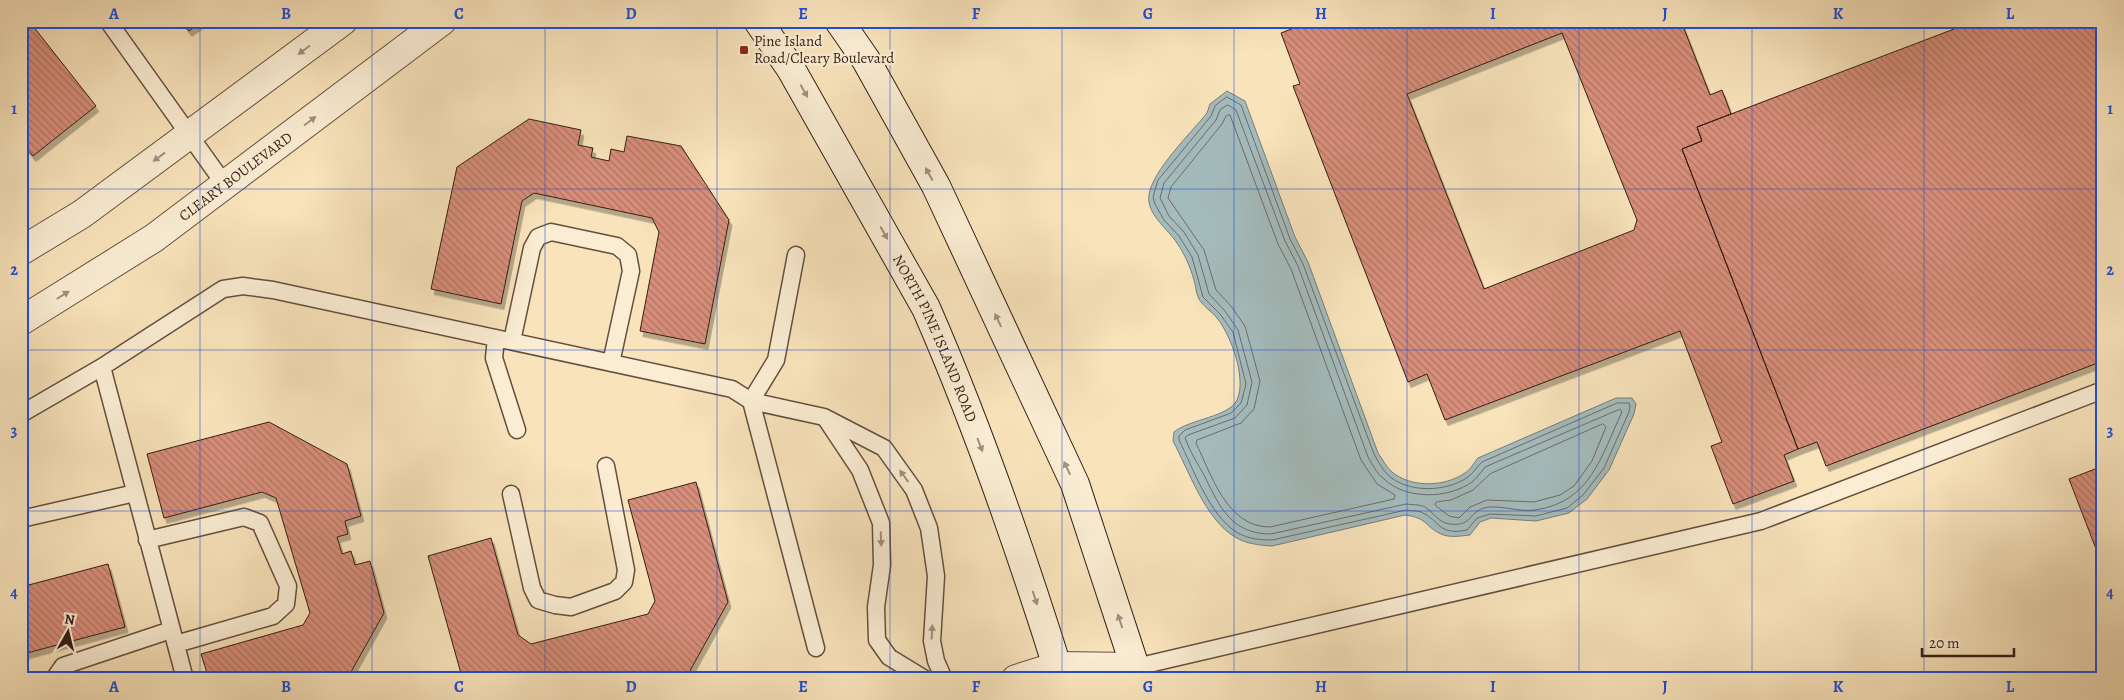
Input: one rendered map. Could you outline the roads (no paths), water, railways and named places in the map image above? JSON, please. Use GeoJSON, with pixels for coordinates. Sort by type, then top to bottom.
{"type":"FeatureCollection","features":[{"type":"Feature","properties":{"kind":"main road"},"geometry":{"type":"LineString","coordinates":[[21,251],[82,214],[343,21]]}},
{"type":"Feature","properties":{"kind":"main road","name":"CLEARY BOULEVARD"},"geometry":{"type":"LineString","coordinates":[[21,321],[154,238],[442,21]]}},
{"type":"Feature","properties":{"kind":"main road","name":"NORTH PINE ISLAND ROAD"},"geometry":{"type":"LineString","coordinates":[[758,21],[791,69],[926,308],[1009,520],[1059,672]]}},
{"type":"Feature","properties":{"kind":"main road"},"geometry":{"type":"LineString","coordinates":[[839,21],[866,60],[936,186],[1075,484],[1132,675],[1059,672],[1016,679]]}},
{"type":"Feature","properties":{"kind":"lane"},"geometry":{"type":"LineString","coordinates":[[108,21],[225,185]]}},
{"type":"Feature","properties":{"kind":"lane"},"geometry":{"type":"LineString","coordinates":[[517,430],[494,358],[504,340],[532,248],[538,237],[551,232],[617,246],[628,254],[631,271],[611,363]]}},
{"type":"Feature","properties":{"kind":"lane"},"geometry":{"type":"LineString","coordinates":[[796,255],[776,360],[750,401],[816,648]]}},
{"type":"Feature","properties":{"kind":"lane"},"geometry":{"type":"LineString","coordinates":[[21,414],[102,367],[223,289],[243,286],[273,290],[732,389],[750,401],[824,417],[884,448],[914,490],[929,528],[936,576],[932,641],[936,661],[944,679]]}},
{"type":"Feature","properties":{"kind":"lane"},"geometry":{"type":"LineString","coordinates":[[102,367],[185,679]]}},
{"type":"Feature","properties":{"kind":"lane"},"geometry":{"type":"LineString","coordinates":[[1132,675],[1762,521],[2103,390]]}},
{"type":"Feature","properties":{"kind":"lane"},"geometry":{"type":"LineString","coordinates":[[824,417],[860,470],[880,523],[882,565],[876,607],[877,640],[889,657],[925,679]]}},
{"type":"Feature","properties":{"kind":"lane"},"geometry":{"type":"LineString","coordinates":[[511,494],[532,588],[538,600],[571,607],[615,591],[624,582],[626,570],[606,466]]}},
{"type":"Feature","properties":{"kind":"lane"},"geometry":{"type":"LineString","coordinates":[[21,519],[135,493]]}},
{"type":"Feature","properties":{"kind":"lane"},"geometry":{"type":"LineString","coordinates":[[54,679],[63,666],[174,637],[273,616],[286,604],[288,586],[260,523],[244,517],[147,540]]}},
{"type":"Feature","properties":{"kind":"water"},"geometry":{"type":"Polygon","coordinates":[[[1227,91],[1245,101],[1295,237],[1308,262],[1378,453],[1390,470],[1400,477],[1418,483],[1428,484],[1448,481],[1467,472],[1478,458],[1616,398],[1632,398],[1636,404],[1634,414],[1609,470],[1587,499],[1569,513],[1536,521],[1491,518],[1480,522],[1470,535],[1459,536],[1441,534],[1422,520],[1405,515],[1272,546],[1253,544],[1239,539],[1224,529],[1215,519],[1199,494],[1173,441],[1174,432],[1233,406],[1240,391],[1239,369],[1227,335],[1217,318],[1199,299],[1187,261],[1177,243],[1154,215],[1149,202],[1149,195],[1152,185],[1164,164],[1207,113],[1210,104],[1227,91]]]}},
{"type":"Feature","properties":{"kind":"place","name":"Pine Island Road/Cleary Boulevard"},"geometry":{"type":"Point","coordinates":[744,50]}}]}
